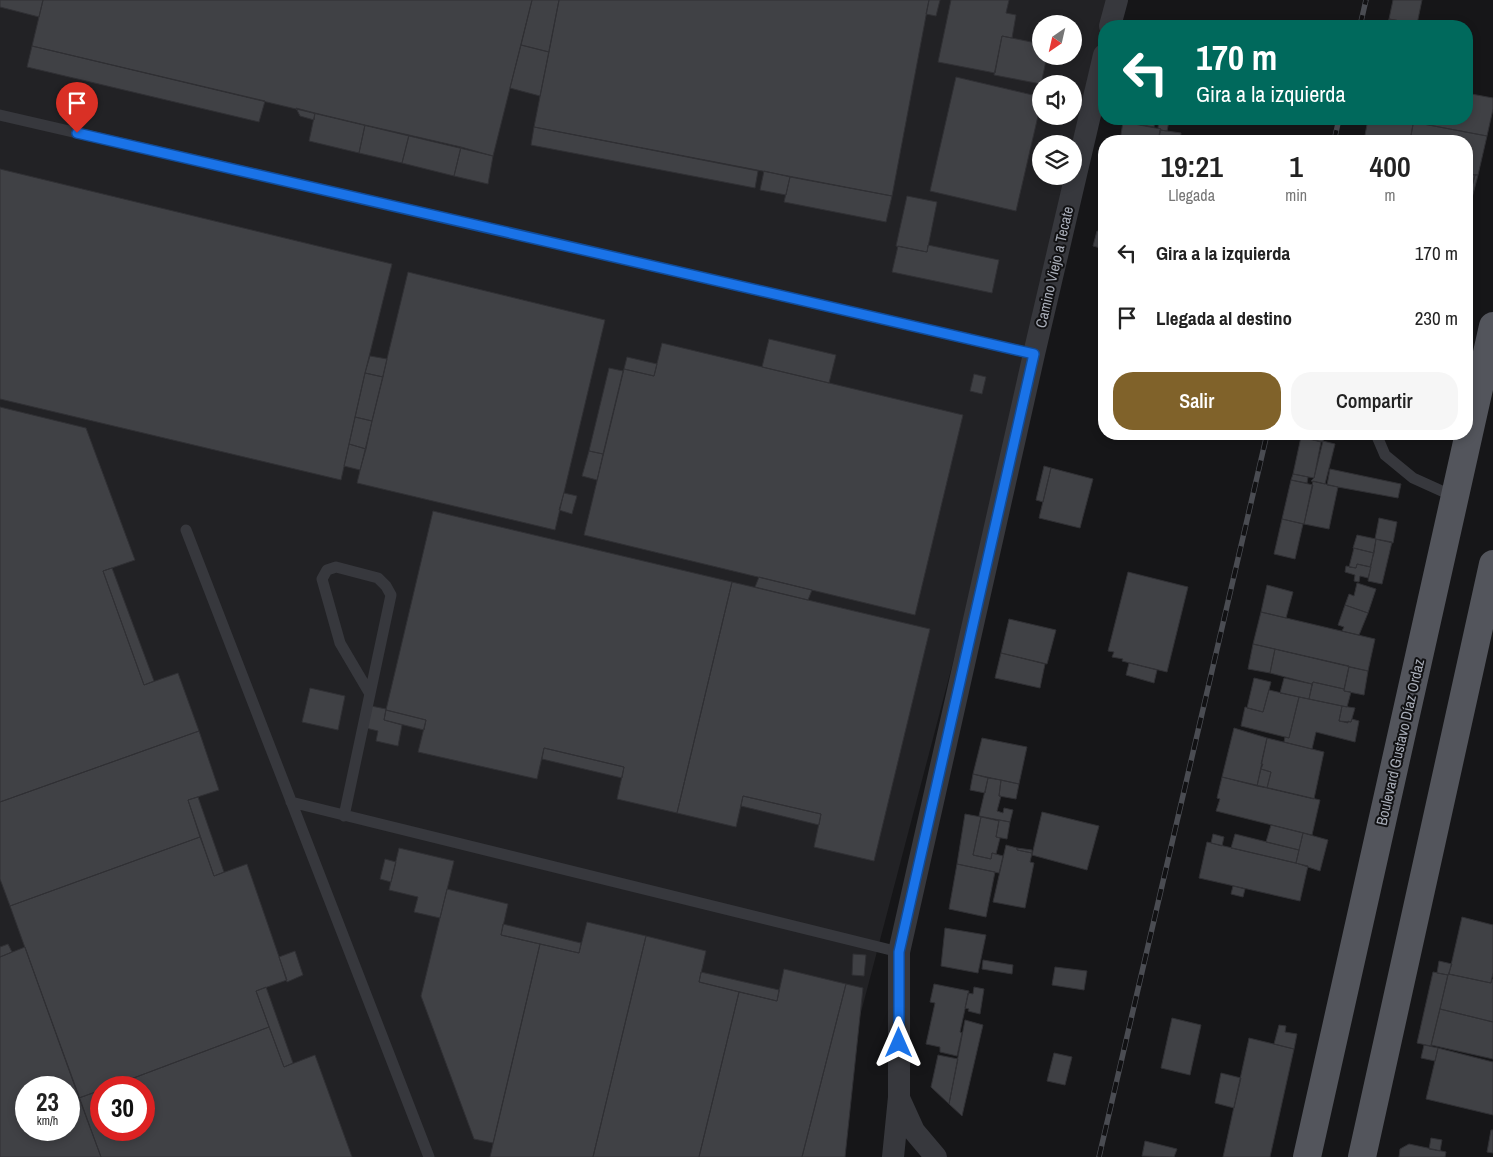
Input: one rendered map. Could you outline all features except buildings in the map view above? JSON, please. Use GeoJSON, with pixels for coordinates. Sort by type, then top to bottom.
{"type":"FeatureCollection","features":[{"type":"Feature","properties":{"kind":"main road","name":"Boulevard Gustavo Díaz Ordaz"},"geometry":{"type":"LineString","coordinates":[[1473,415],[1493,326]]}},
{"type":"Feature","properties":{"kind":"main road","name":"Boulevard Gustavo Díaz Ordaz"},"geometry":{"type":"LineString","coordinates":[[1307,1157],[1468,440]]}},
{"type":"Feature","properties":{"kind":"main road"},"geometry":{"type":"LineString","coordinates":[[1362,1157],[1487,613],[1493,564]]}},
{"type":"Feature","properties":{"kind":"street"},"geometry":{"type":"LineString","coordinates":[[1112,20],[1117,0]]}},
{"type":"Feature","properties":{"kind":"street","name":"Camino Viejo a Tecate"},"geometry":{"type":"LineString","coordinates":[[893,1157],[899,1097],[899,952],[1034,354],[1098,81]]}},
{"type":"Feature","properties":{"kind":"street","name":"Camino Viejo a Tecate"},"geometry":{"type":"LineString","coordinates":[[899,1097],[914,1131],[936,1157]]}},
{"type":"Feature","properties":{"kind":"lane"},"geometry":{"type":"LineString","coordinates":[[0,115],[1034,354]]}},
{"type":"Feature","properties":{"kind":"lane"},"geometry":{"type":"LineString","coordinates":[[1379,440],[1385,455],[1413,478],[1455,496]]}},
{"type":"Feature","properties":{"kind":"lane"},"geometry":{"type":"LineString","coordinates":[[186,530],[429,1157]]}},
{"type":"Feature","properties":{"kind":"lane"},"geometry":{"type":"LineString","coordinates":[[344,816],[370,694],[391,595],[378,578],[336,568],[327,570],[322,579],[340,643],[370,694]]}},
{"type":"Feature","properties":{"kind":"lane"},"geometry":{"type":"LineString","coordinates":[[291,802],[899,952]]}},
{"type":"Feature","properties":{"kind":"shaded area"},"geometry":{"type":"Polygon","coordinates":[[[0,0],[1112,0],[1106,20],[1098,20],[1098,66],[1082,138],[1082,135],[1032,135],[1032,185],[1071,185],[1034,354],[823,1157],[0,1157],[0,0]]]}},
{"type":"Feature","properties":{"kind":"railway"},"geometry":{"type":"LineString","coordinates":[[1361,20],[1366,0]]}},
{"type":"Feature","properties":{"kind":"railway"},"geometry":{"type":"LineString","coordinates":[[1335,135],[1338,125]]}},
{"type":"Feature","properties":{"kind":"railway"},"geometry":{"type":"LineString","coordinates":[[1099,1157],[1266,440]]}},
{"type":"Feature","properties":{"kind":"route"},"geometry":{"type":"LineString","coordinates":[[77,133],[1034,354],[899,952],[899,1043]]}}]}
